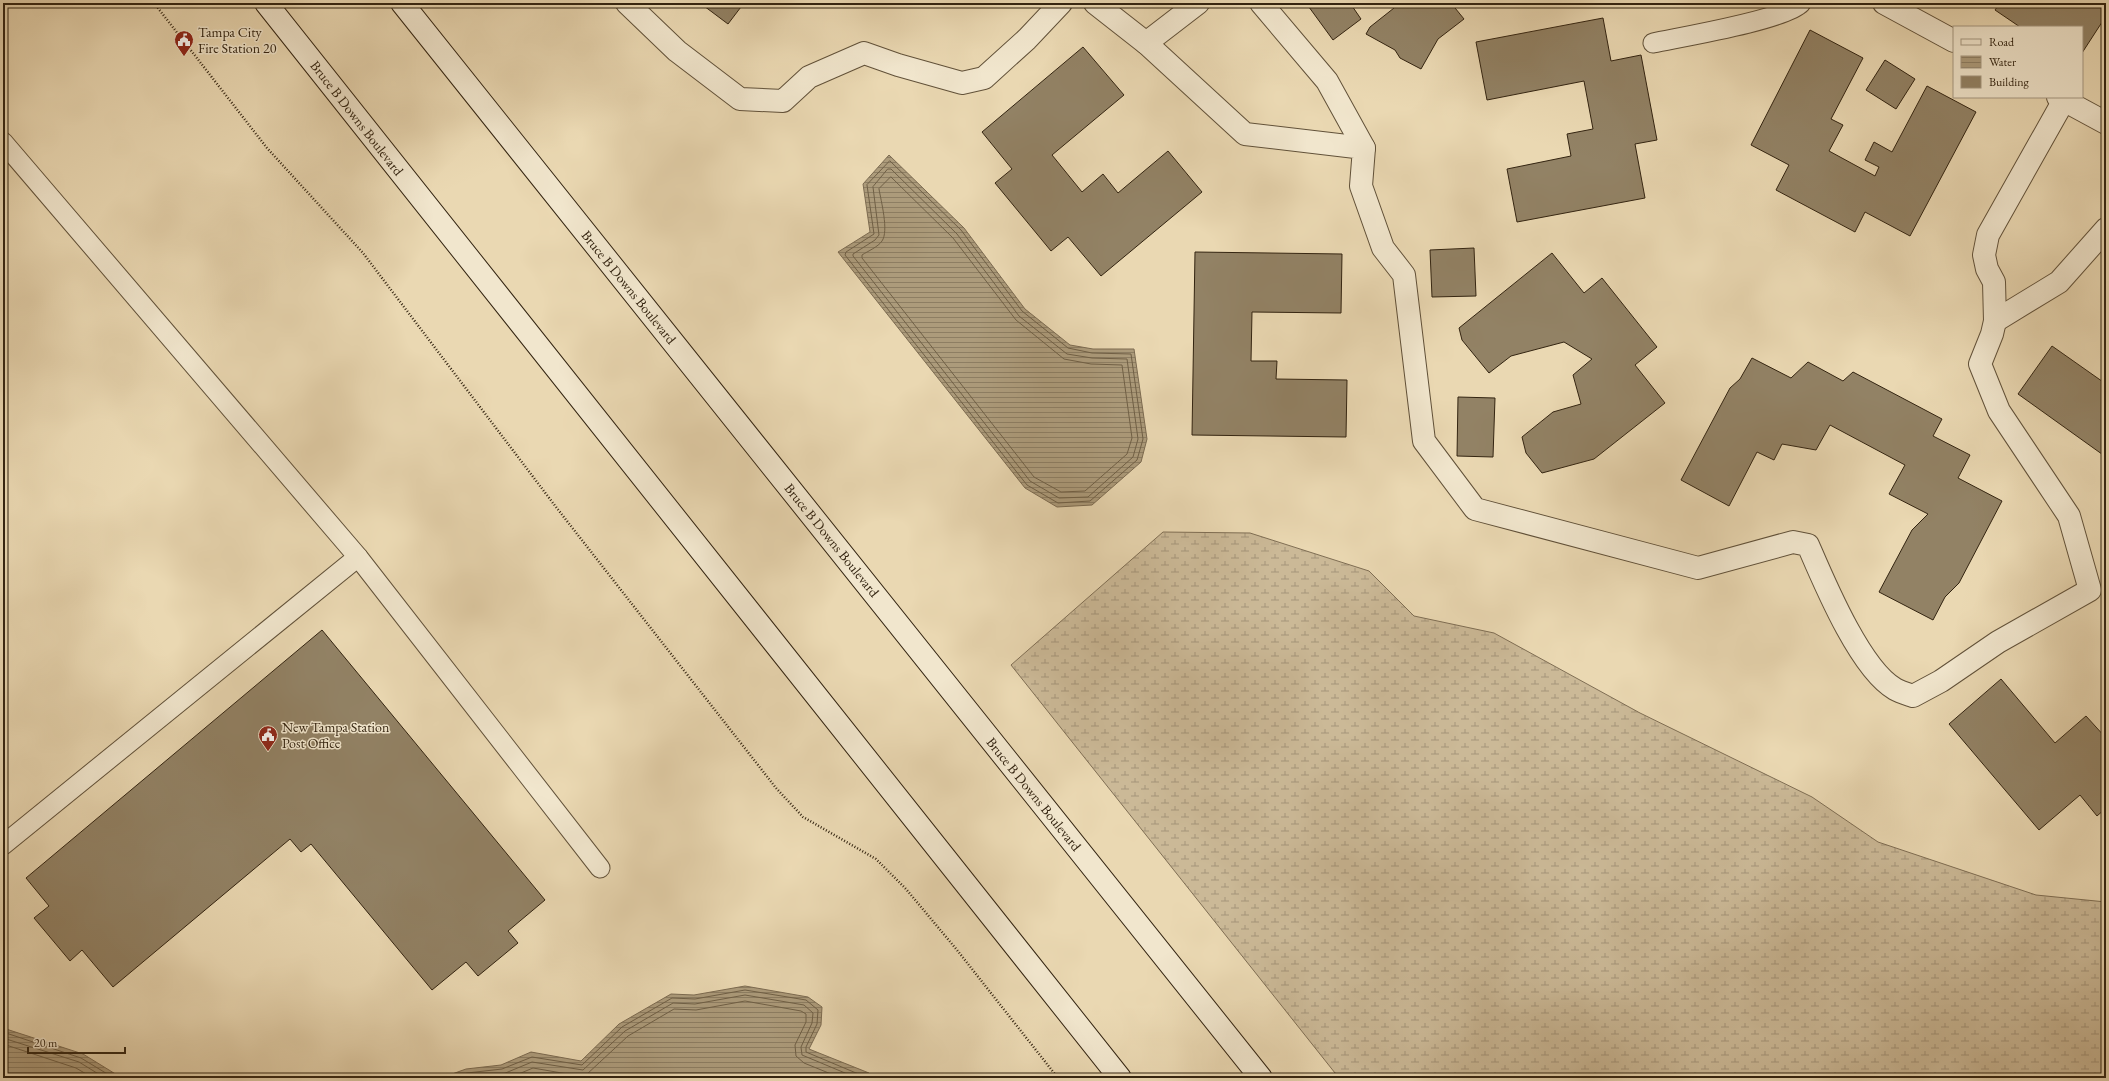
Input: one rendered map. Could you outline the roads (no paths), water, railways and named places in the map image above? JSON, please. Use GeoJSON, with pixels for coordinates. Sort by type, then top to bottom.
{"type":"FeatureCollection","features":[{"type":"Feature","properties":{"kind":"street","name":"Bruce B Downs Boulevard"},"geometry":{"type":"LineString","coordinates":[[266,3],[1120,1078]]}},
{"type":"Feature","properties":{"kind":"street","name":"Bruce B Downs Boulevard"},"geometry":{"type":"LineString","coordinates":[[402,3],[1261,1078]]}},
{"type":"Feature","properties":{"kind":"street"},"geometry":{"type":"LineString","coordinates":[[627,3],[677,51],[740,99],[783,101],[809,77],[864,53],[898,65],[962,83],[984,78],[1027,39],[1061,3]]}},
{"type":"Feature","properties":{"kind":"street"},"geometry":{"type":"LineString","coordinates":[[1095,3],[1146,43],[1245,134],[1364,148]]}},
{"type":"Feature","properties":{"kind":"street"},"geometry":{"type":"LineString","coordinates":[[1146,43],[1198,3]]}},
{"type":"Feature","properties":{"kind":"street"},"geometry":{"type":"LineString","coordinates":[[1261,3],[1327,81],[1364,148],[1361,186],[1383,248],[1404,275],[1424,441],[1475,509],[1698,568],[1792,542],[1808,545],[1832,602],[1872,667],[1895,689],[1913,696],[1941,681],[1998,642],[2090,590],[2068,516],[1999,410],[1980,364],[1992,334],[1994,321],[1994,282],[1987,269],[1984,256],[1988,235],[2061,99],[2106,122]]}},
{"type":"Feature","properties":{"kind":"street"},"geometry":{"type":"LineString","coordinates":[[1884,3],[1953,40]]}},
{"type":"Feature","properties":{"kind":"street"},"geometry":{"type":"LineString","coordinates":[[1994,321],[2059,282],[2106,229]]}},
{"type":"Feature","properties":{"kind":"lane"},"geometry":{"type":"LineString","coordinates":[[1653,43],[1762,20],[1796,8],[1801,3]]}},
{"type":"Feature","properties":{"kind":"lane"},"geometry":{"type":"LineString","coordinates":[[3,142],[358,557],[600,868]]}},
{"type":"Feature","properties":{"kind":"lane"},"geometry":{"type":"LineString","coordinates":[[3,845],[358,557]]}},
{"type":"Feature","properties":{"kind":"water"},"geometry":{"type":"Polygon","coordinates":[[[889,155],[964,228],[1025,309],[1070,345],[1093,349],[1134,349],[1147,439],[1141,462],[1092,505],[1057,507],[1025,488],[838,252],[870,232],[863,184],[889,155]]]}},
{"type":"Feature","properties":{"kind":"water"},"geometry":{"type":"Polygon","coordinates":[[[745,986],[808,997],[822,1007],[821,1025],[809,1049],[869,1073],[873,1078],[441,1078],[466,1069],[501,1065],[531,1052],[581,1061],[619,1024],[671,994],[694,995],[745,986]]]}},
{"type":"Feature","properties":{"kind":"water"},"geometry":{"type":"Polygon","coordinates":[[[3,1028],[83,1054],[122,1078],[3,1078],[3,1028]]]}},
{"type":"Feature","properties":{"kind":"place","name":"Tampa City Fire Station 20"},"geometry":{"type":"Point","coordinates":[184,57]}},
{"type":"Feature","properties":{"kind":"place","name":"New Tampa Station Post Office"},"geometry":{"type":"Point","coordinates":[268,752]}}]}
